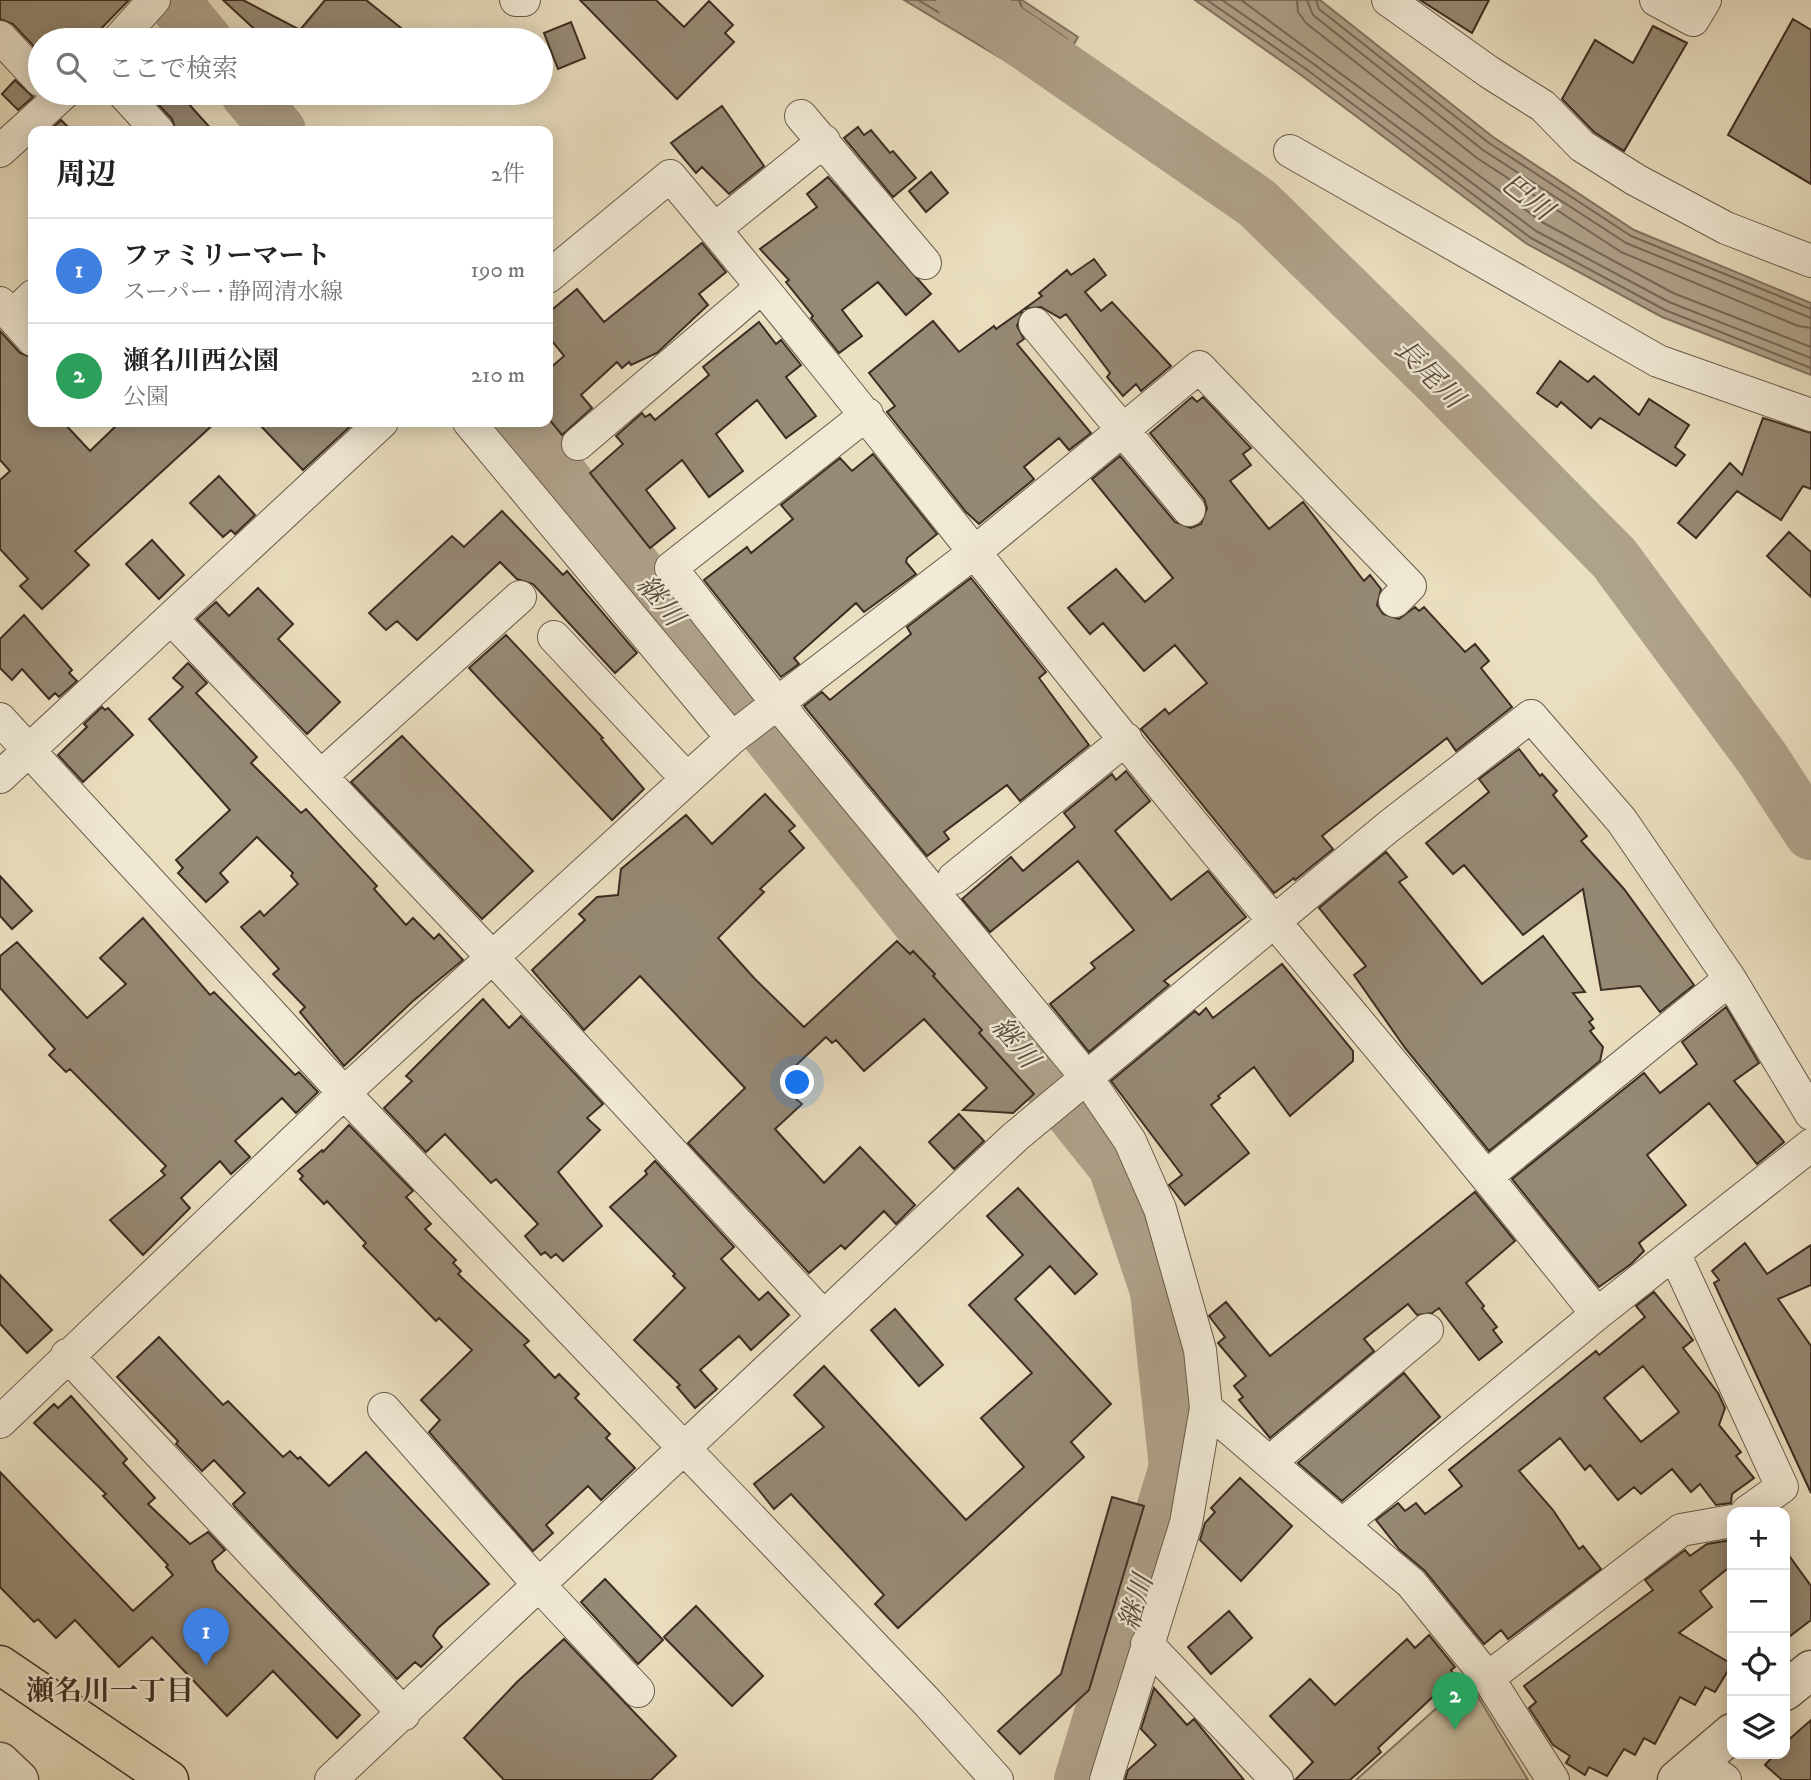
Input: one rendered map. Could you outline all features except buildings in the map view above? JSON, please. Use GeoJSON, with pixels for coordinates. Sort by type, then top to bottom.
{"type":"FeatureCollection","features":[{"type":"Feature","properties":{"kind":"main road"},"geometry":{"type":"LineString","coordinates":[[0,1665],[169,1780]]}},
{"type":"Feature","properties":{"kind":"street"},"geometry":{"type":"LineString","coordinates":[[516,0],[524,0]]}},
{"type":"Feature","properties":{"kind":"street"},"geometry":{"type":"LineString","coordinates":[[1388,0],[1489,72],[1543,106],[1582,146],[1636,180],[1726,228],[1811,261]]}},
{"type":"Feature","properties":{"kind":"street"},"geometry":{"type":"LineString","coordinates":[[1656,0],[1693,20],[1705,0]]}},
{"type":"Feature","properties":{"kind":"street"},"geometry":{"type":"LineString","coordinates":[[129,28],[150,5]]}},
{"type":"Feature","properties":{"kind":"street"},"geometry":{"type":"LineString","coordinates":[[0,37],[28,65]]}},
{"type":"Feature","properties":{"kind":"street"},"geometry":{"type":"LineString","coordinates":[[0,151],[41,105]]}},
{"type":"Feature","properties":{"kind":"street"},"geometry":{"type":"LineString","coordinates":[[134,105],[153,126]]}},
{"type":"Feature","properties":{"kind":"street"},"geometry":{"type":"LineString","coordinates":[[801,116],[925,263]]}},
{"type":"Feature","properties":{"kind":"street"},"geometry":{"type":"LineString","coordinates":[[715,229],[824,141]]}},
{"type":"Feature","properties":{"kind":"street"},"geometry":{"type":"LineString","coordinates":[[1290,151],[1658,361],[1811,415]]}},
{"type":"Feature","properties":{"kind":"street"},"geometry":{"type":"LineString","coordinates":[[553,273],[670,176],[867,414],[1126,739],[1487,1176],[1597,1314]]}},
{"type":"Feature","properties":{"kind":"street"},"geometry":{"type":"LineString","coordinates":[[578,444],[762,287]]}},
{"type":"Feature","properties":{"kind":"street"},"geometry":{"type":"LineString","coordinates":[[15,305],[28,330]]}},
{"type":"Feature","properties":{"kind":"street"},"geometry":{"type":"LineString","coordinates":[[1035,324],[1189,510]]}},
{"type":"Feature","properties":{"kind":"street"},"geometry":{"type":"LineString","coordinates":[[0,1422],[67,1355],[344,1094],[732,738],[976,551],[1199,367],[1410,586],[1395,601]]}},
{"type":"Feature","properties":{"kind":"street"},"geometry":{"type":"LineString","coordinates":[[867,414],[671,568],[777,703],[1087,1078],[1130,1141],[1160,1209],[1199,1350],[1206,1408],[1186,1523],[1106,1780]]}},
{"type":"Feature","properties":{"kind":"street"},"geometry":{"type":"LineString","coordinates":[[0,777],[377,427]]}},
{"type":"Feature","properties":{"kind":"street"},"geometry":{"type":"LineString","coordinates":[[473,427],[732,738]]}},
{"type":"Feature","properties":{"kind":"street"},"geometry":{"type":"LineString","coordinates":[[321,776],[520,597]]}},
{"type":"Feature","properties":{"kind":"street"},"geometry":{"type":"LineString","coordinates":[[171,618],[493,958],[823,1316]]}},
{"type":"Feature","properties":{"kind":"street"},"geometry":{"type":"LineString","coordinates":[[554,637],[687,779]]}},
{"type":"Feature","properties":{"kind":"street"},"geometry":{"type":"LineString","coordinates":[[331,1780],[823,1316],[1048,1110],[1388,827],[1531,716],[1622,821],[1730,979],[1811,1114]]}},
{"type":"Feature","properties":{"kind":"street"},"geometry":{"type":"LineString","coordinates":[[0,719],[344,1094],[997,1780]]}},
{"type":"Feature","properties":{"kind":"street"},"geometry":{"type":"LineString","coordinates":[[954,878],[1126,739]]}},
{"type":"Feature","properties":{"kind":"street"},"geometry":{"type":"LineString","coordinates":[[1487,1176],[1730,979]]}},
{"type":"Feature","properties":{"kind":"street"},"geometry":{"type":"LineString","coordinates":[[1342,1525],[1597,1314],[1811,1145]]}},
{"type":"Feature","properties":{"kind":"street"},"geometry":{"type":"LineString","coordinates":[[1675,1255],[1782,1487],[1754,1507]]}},
{"type":"Feature","properties":{"kind":"street"},"geometry":{"type":"LineString","coordinates":[[1270,1462],[1427,1330]]}},
{"type":"Feature","properties":{"kind":"street"},"geometry":{"type":"LineString","coordinates":[[67,1355],[404,1714]]}},
{"type":"Feature","properties":{"kind":"street"},"geometry":{"type":"LineString","coordinates":[[1206,1408],[1411,1583],[1488,1678],[1553,1780]]}},
{"type":"Feature","properties":{"kind":"street"},"geometry":{"type":"LineString","coordinates":[[384,1409],[539,1585],[638,1691]]}},
{"type":"Feature","properties":{"kind":"street"},"geometry":{"type":"LineString","coordinates":[[1488,1678],[1681,1530],[1727,1522]]}},
{"type":"Feature","properties":{"kind":"street"},"geometry":{"type":"LineString","coordinates":[[1147,1644],[1277,1780]]}},
{"type":"Feature","properties":{"kind":"street"},"geometry":{"type":"LineString","coordinates":[[1790,1687],[1811,1670]]}},
{"type":"Feature","properties":{"kind":"street"},"geometry":{"type":"LineString","coordinates":[[1700,1773],[1727,1739]]}},
{"type":"Feature","properties":{"kind":"street"},"geometry":{"type":"LineString","coordinates":[[0,1762],[19,1780]]}},
{"type":"Feature","properties":{"kind":"shaded area"},"geometry":{"type":"Polygon","coordinates":[[[1468,1680],[1528,1780],[1356,1780],[1468,1680]]]}},
{"type":"Feature","properties":{"kind":"water"},"geometry":{"type":"Polygon","coordinates":[[[904,0],[1022,0],[1078,37],[1049,87],[904,0]]]}},
{"type":"Feature","properties":{"kind":"water","name":"巴川"},"geometry":{"type":"Polygon","coordinates":[[[1195,0],[1320,0],[1493,137],[1634,230],[1811,303],[1811,375],[1662,317],[1527,244],[1301,75],[1195,0]]]}},
{"type":"Feature","properties":{"kind":"waterway","name":"継川"},"geometry":{"type":"LineString","coordinates":[[172,0],[195,28]]}},
{"type":"Feature","properties":{"kind":"waterway","name":"長尾川"},"geometry":{"type":"LineString","coordinates":[[963,0],[1257,203],[1439,381],[1614,558],[1762,758],[1811,833]]}},
{"type":"Feature","properties":{"kind":"waterway","name":"継川"},"geometry":{"type":"LineString","coordinates":[[257,105],[275,126]]}},
{"type":"Feature","properties":{"kind":"waterway","name":"継川"},"geometry":{"type":"LineString","coordinates":[[522,427],[1115,1166],[1157,1291],[1176,1467],[1081,1780]]}},
{"type":"Feature","properties":{"kind":"place","name":"ファミリーマート"},"geometry":{"type":"Point","coordinates":[206,1666]}},
{"type":"Feature","properties":{"kind":"place","name":"瀬名川西公園"},"geometry":{"type":"Point","coordinates":[1455,1730]}},
{"type":"Feature","properties":{"kind":"district","name":"瀬名川一丁目"},"geometry":{"type":"Point","coordinates":[110,1690]}}]}
